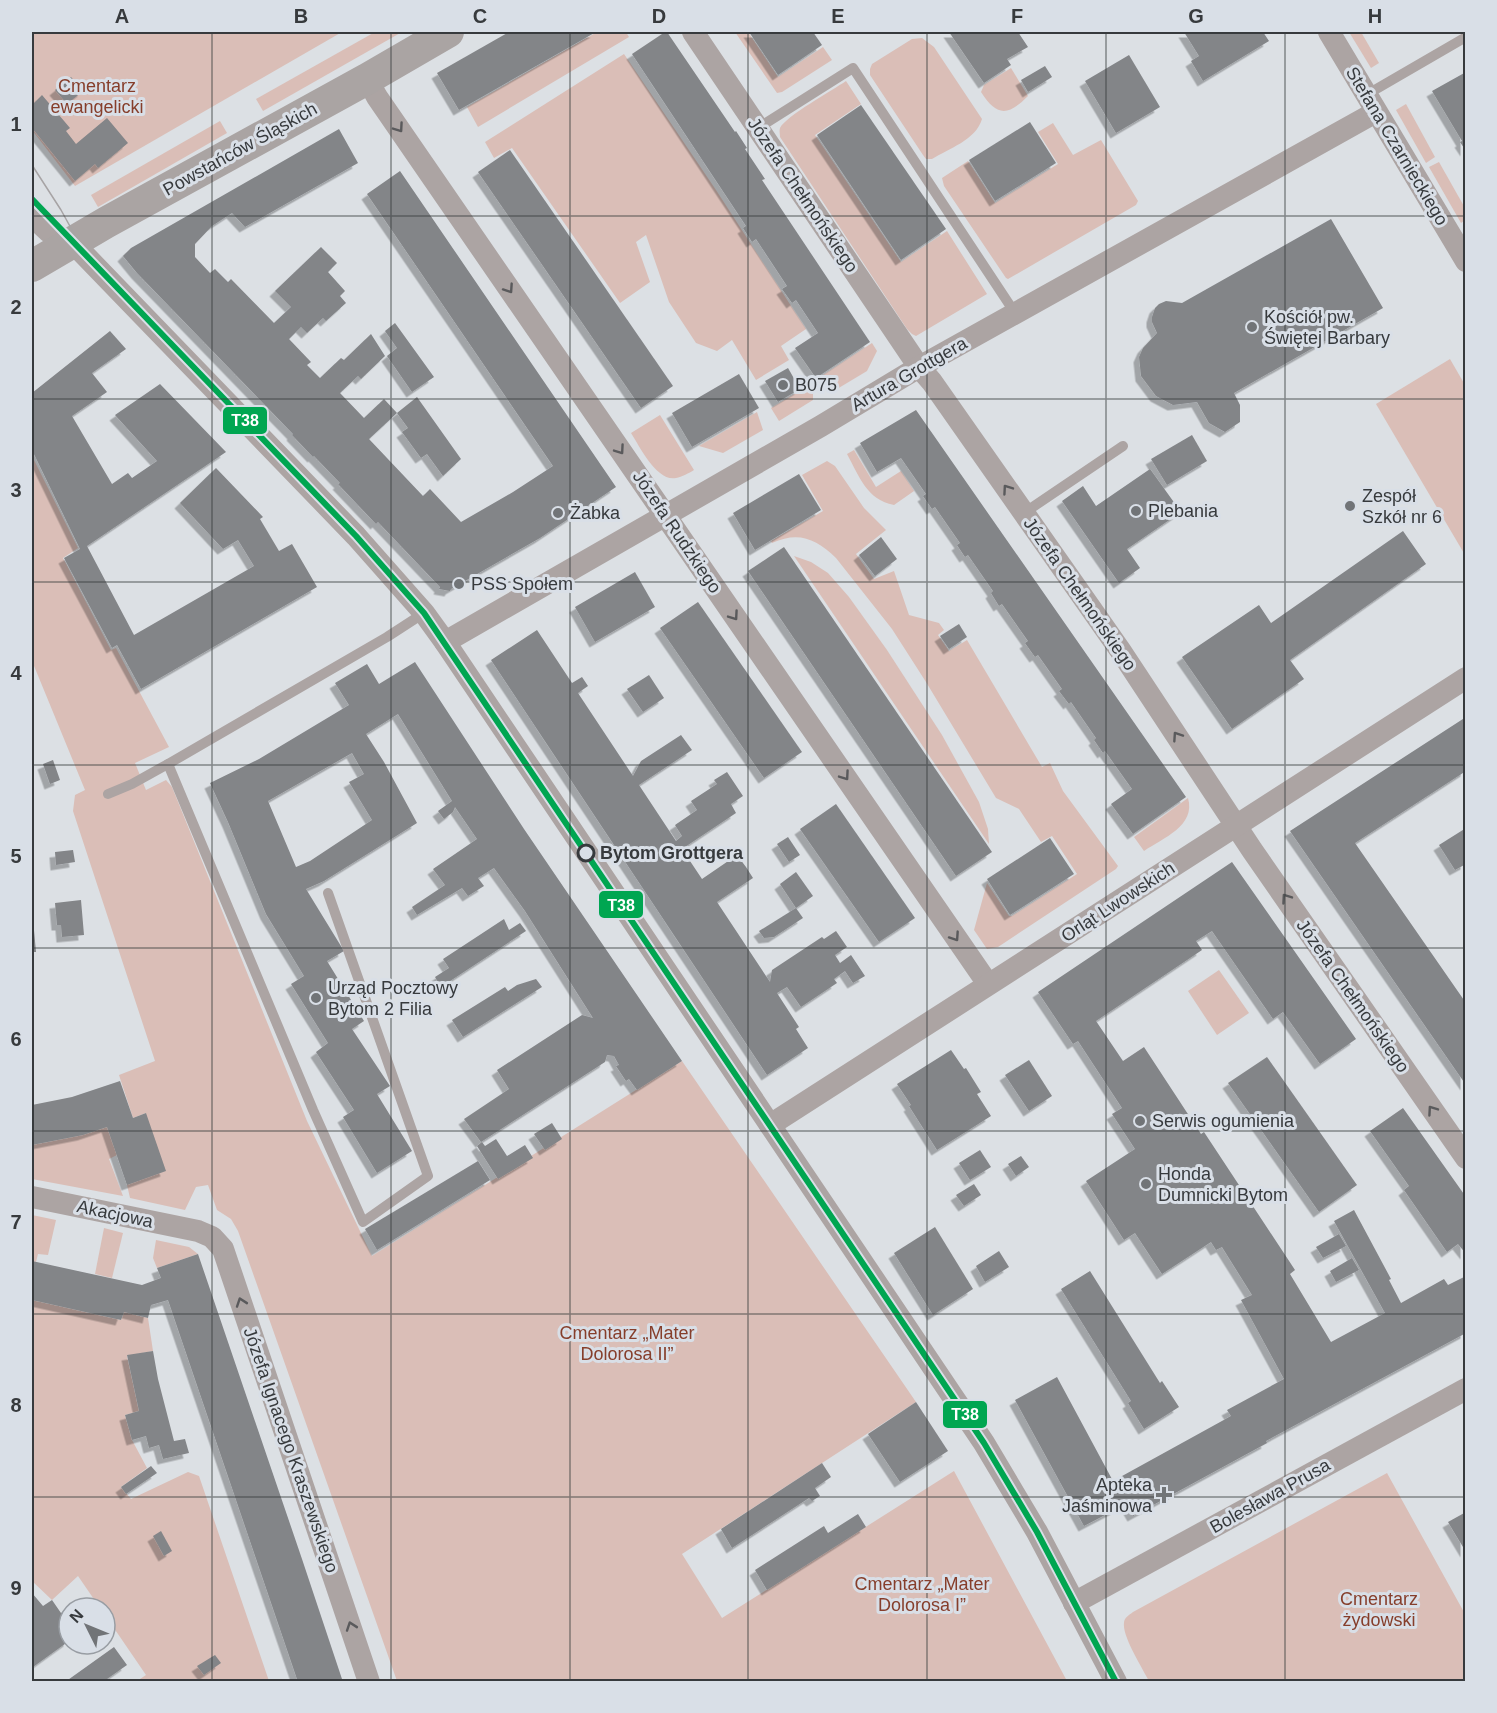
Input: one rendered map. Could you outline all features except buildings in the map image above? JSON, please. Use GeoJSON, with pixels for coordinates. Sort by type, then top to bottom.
{"type":"FeatureCollection","features":[{"type":"Feature","properties":{"kind":"street","name":"Powstańców Śląskich"},"geometry":{"type":"LineString","coordinates":[[32,266],[448,32]]}},
{"type":"Feature","properties":{"kind":"street","name":"Józefa Chełmońskiego"},"geometry":{"type":"LineString","coordinates":[[693,32],[919,367],[932,382],[1120,650],[1236,826],[1466,1158]]}},
{"type":"Feature","properties":{"kind":"street","name":"Stefana Czarnieckiego"},"geometry":{"type":"LineString","coordinates":[[1329,32],[1466,261]]}},
{"type":"Feature","properties":{"kind":"street","name":"Józefa Rudzkiego"},"geometry":{"type":"LineString","coordinates":[[367,79],[377,98],[988,984]]}},
{"type":"Feature","properties":{"kind":"street","name":"Artura Grottgera"},"geometry":{"type":"LineString","coordinates":[[445,642],[1015,313],[1371,103]]}},
{"type":"Feature","properties":{"kind":"street"},"geometry":{"type":"LineString","coordinates":[[32,216],[49,232],[73,243],[356,536],[424,613],[984,1443],[1037,1532],[1116,1682]]}},
{"type":"Feature","properties":{"kind":"street","name":"Orląt Lwowskich"},"geometry":{"type":"LineString","coordinates":[[770,1125],[1466,678]]}},
{"type":"Feature","properties":{"kind":"street","name":"Akacjowa"},"geometry":{"type":"LineString","coordinates":[[32,1197],[198,1231]]}},
{"type":"Feature","properties":{"kind":"street","name":"Józefa Ignacego Kraszewskiego"},"geometry":{"type":"LineString","coordinates":[[198,1231],[212,1237],[223,1249],[369,1682]]}},
{"type":"Feature","properties":{"kind":"street","name":"Bolesława Prusa"},"geometry":{"type":"LineString","coordinates":[[1074,1603],[1466,1389]]}},
{"type":"Feature","properties":{"kind":"lane","name":"Artura Grottgera"},"geometry":{"type":"LineString","coordinates":[[1371,103],[1466,37]]}},
{"type":"Feature","properties":{"kind":"lane"},"geometry":{"type":"LineString","coordinates":[[758,128],[853,68],[1015,313]]}},
{"type":"Feature","properties":{"kind":"lane"},"geometry":{"type":"LineString","coordinates":[[1024,513],[1123,446]]}},
{"type":"Feature","properties":{"kind":"lane"},"geometry":{"type":"LineString","coordinates":[[108,794],[168,764],[387,637],[424,613]]}},
{"type":"Feature","properties":{"kind":"lane"},"geometry":{"type":"LineString","coordinates":[[168,764],[313,1110],[363,1221],[428,1176],[328,893]]}},
{"type":"Feature","properties":{"kind":"green space","name":"Cmentarz ewangelicki"},"geometry":{"type":"Polygon","coordinates":[[[32,32],[342,32],[75,186],[32,130],[32,32]]]}},
{"type":"Feature","properties":{"kind":"green space"},"geometry":{"type":"Polygon","coordinates":[[[375,32],[402,32],[263,111],[256,99],[375,32]]]}},
{"type":"Feature","properties":{"kind":"green space"},"geometry":{"type":"Polygon","coordinates":[[[597,32],[626,32],[629,37],[478,127],[467,107],[597,32]]]}},
{"type":"Feature","properties":{"kind":"green space"},"geometry":{"type":"Polygon","coordinates":[[[735,32],[748,32],[778,77],[823,47],[832,60],[777,93],[735,32]]]}},
{"type":"Feature","properties":{"kind":"green space"},"geometry":{"type":"Polygon","coordinates":[[[1349,32],[1361,32],[1379,63],[1371,68],[1349,32]]]}},
{"type":"Feature","properties":{"kind":"green space"},"geometry":{"type":"Polygon","coordinates":[[[922,38],[934,47],[982,119],[974,133],[968,138],[932,159],[926,159],[923,155],[870,75],[872,64],[912,39],[922,38]]]}},
{"type":"Feature","properties":{"kind":"green space"},"geometry":{"type":"Polygon","coordinates":[[[624,54],[806,329],[781,346],[789,360],[756,380],[732,340],[717,351],[696,343],[669,302],[646,235],[636,242],[650,282],[620,303],[512,148],[494,158],[485,142],[624,54]]]}},
{"type":"Feature","properties":{"kind":"green space"},"geometry":{"type":"Polygon","coordinates":[[[1011,68],[1028,96],[1009,110],[998,110],[981,92],[984,85],[1011,68]]]}},
{"type":"Feature","properties":{"kind":"green space"},"geometry":{"type":"Polygon","coordinates":[[[846,81],[861,104],[815,135],[901,262],[947,231],[987,294],[916,336],[907,329],[780,137],[780,128],[791,117],[846,81]]]}},
{"type":"Feature","properties":{"kind":"green space"},"geometry":{"type":"Polygon","coordinates":[[[1406,104],[1435,157],[1426,163],[1396,110],[1406,104]]]}},
{"type":"Feature","properties":{"kind":"green space"},"geometry":{"type":"Polygon","coordinates":[[[220,121],[227,133],[98,207],[91,195],[220,121]]]}},
{"type":"Feature","properties":{"kind":"green space"},"geometry":{"type":"Polygon","coordinates":[[[1053,123],[1073,155],[1101,140],[1138,201],[1136,205],[1008,279],[944,186],[942,178],[968,161],[995,203],[1058,164],[1038,132],[1053,123]]]}},
{"type":"Feature","properties":{"kind":"green space"},"geometry":{"type":"Polygon","coordinates":[[[1439,162],[1465,208],[1465,220],[1461,223],[1429,167],[1439,162]]]}},
{"type":"Feature","properties":{"kind":"green space"},"geometry":{"type":"Polygon","coordinates":[[[872,343],[877,351],[867,371],[832,392],[822,387],[817,379],[872,343]]]}},
{"type":"Feature","properties":{"kind":"green space"},"geometry":{"type":"Polygon","coordinates":[[[1450,359],[1465,385],[1465,555],[1376,404],[1450,359]]]}},
{"type":"Feature","properties":{"kind":"green space"},"geometry":{"type":"Polygon","coordinates":[[[808,386],[813,394],[813,400],[779,421],[771,408],[808,386]]]}},
{"type":"Feature","properties":{"kind":"green space"},"geometry":{"type":"Polygon","coordinates":[[[757,412],[763,430],[723,453],[699,446],[757,412]]]}},
{"type":"Feature","properties":{"kind":"green space"},"geometry":{"type":"Polygon","coordinates":[[[660,415],[694,470],[685,475],[669,478],[662,475],[644,454],[631,433],[660,415]]]}},
{"type":"Feature","properties":{"kind":"green space"},"geometry":{"type":"Polygon","coordinates":[[[854,450],[876,487],[901,471],[914,491],[894,505],[877,498],[865,486],[847,454],[854,450]]]}},
{"type":"Feature","properties":{"kind":"green space"},"geometry":{"type":"Polygon","coordinates":[[[32,456],[78,548],[63,558],[111,650],[116,648],[169,747],[135,763],[146,790],[166,780],[172,787],[307,1121],[372,1256],[682,1061],[916,1402],[682,1554],[722,1618],[954,1471],[1067,1681],[397,1681],[238,1231],[231,1219],[217,1210],[208,1185],[196,1187],[185,1210],[130,1198],[127,1185],[146,1113],[133,1118],[119,1075],[155,1061],[73,811],[75,795],[85,790],[32,661],[32,456]]]}},
{"type":"Feature","properties":{"kind":"green space"},"geometry":{"type":"Polygon","coordinates":[[[827,461],[835,466],[864,508],[886,530],[856,554],[874,579],[894,571],[909,615],[939,623],[944,630],[938,635],[949,651],[967,640],[1042,767],[1050,763],[1063,791],[1118,866],[998,947],[987,949],[974,930],[987,883],[1009,916],[1012,916],[1077,874],[1052,836],[1041,842],[1019,809],[996,798],[892,629],[836,558],[814,542],[799,537],[772,543],[771,541],[823,511],[802,475],[827,461]]]}},
{"type":"Feature","properties":{"kind":"green space"},"geometry":{"type":"Polygon","coordinates":[[[794,556],[811,562],[828,573],[849,597],[887,650],[942,735],[979,802],[988,829],[989,844],[794,556]]]}},
{"type":"Feature","properties":{"kind":"green space"},"geometry":{"type":"Polygon","coordinates":[[[1188,798],[1189,808],[1183,824],[1144,851],[1134,837],[1188,798]]]}},
{"type":"Feature","properties":{"kind":"green space"},"geometry":{"type":"Polygon","coordinates":[[[1219,970],[1249,1013],[1217,1035],[1188,991],[1219,970]]]}},
{"type":"Feature","properties":{"kind":"green space"},"geometry":{"type":"Polygon","coordinates":[[[107,1127],[117,1155],[109,1159],[123,1196],[32,1179],[32,1145],[82,1135],[107,1127]]]}},
{"type":"Feature","properties":{"kind":"green space"},"geometry":{"type":"Polygon","coordinates":[[[32,1215],[56,1220],[48,1255],[38,1254],[36,1262],[32,1261],[32,1215]]]}},
{"type":"Feature","properties":{"kind":"green space"},"geometry":{"type":"Polygon","coordinates":[[[104,1228],[123,1233],[112,1278],[95,1274],[104,1228]]]}},
{"type":"Feature","properties":{"kind":"green space"},"geometry":{"type":"Polygon","coordinates":[[[156,1240],[189,1247],[198,1254],[157,1268],[153,1258],[156,1240]]]}},
{"type":"Feature","properties":{"kind":"green space"},"geometry":{"type":"Polygon","coordinates":[[[32,1300],[121,1320],[124,1312],[148,1318],[153,1351],[127,1356],[139,1411],[125,1415],[132,1440],[147,1468],[121,1487],[131,1499],[188,1472],[199,1476],[269,1681],[137,1681],[146,1675],[117,1633],[117,1596],[92,1596],[78,1576],[52,1600],[32,1581],[32,1300]]]}},
{"type":"Feature","properties":{"kind":"green space","name":"Cmentarz żydowski"},"geometry":{"type":"Polygon","coordinates":[[[1387,1473],[1465,1614],[1465,1681],[1149,1681],[1126,1636],[1124,1623],[1128,1615],[1387,1473]]]}},
{"type":"Feature","properties":{"kind":"tram line"},"geometry":{"type":"LineString","coordinates":[[32,165],[77,239],[105,277]]}},
{"type":"Feature","properties":{"kind":"transit line","name":"T38"},"geometry":{"type":"LineString","coordinates":[[32,199],[356,536],[424,613],[984,1443],[1037,1532],[1116,1682]]}},
{"type":"Feature","properties":{"kind":"place","name":"Kościół pw. Świętej Barbary"},"geometry":{"type":"Point","coordinates":[1252,327]}},
{"type":"Feature","properties":{"kind":"place","name":"B075"},"geometry":{"type":"Point","coordinates":[783,385]}},
{"type":"Feature","properties":{"kind":"place","name":"Zespół Szkół nr 6"},"geometry":{"type":"Point","coordinates":[1350,506]}},
{"type":"Feature","properties":{"kind":"place","name":"Plebania"},"geometry":{"type":"Point","coordinates":[1136,511]}},
{"type":"Feature","properties":{"kind":"place","name":"Żabka"},"geometry":{"type":"Point","coordinates":[558,513]}},
{"type":"Feature","properties":{"kind":"place","name":"PSS Społem"},"geometry":{"type":"Point","coordinates":[459,584]}},
{"type":"Feature","properties":{"kind":"place","name":"Bytom Grottgera"},"geometry":{"type":"Point","coordinates":[586,853]}},
{"type":"Feature","properties":{"kind":"place","name":"Urząd Pocztowy Bytom 2 Filia"},"geometry":{"type":"Point","coordinates":[316,998]}},
{"type":"Feature","properties":{"kind":"place","name":"Serwis ogumienia"},"geometry":{"type":"Point","coordinates":[1140,1121]}},
{"type":"Feature","properties":{"kind":"place","name":"Honda Dumnicki Bytom"},"geometry":{"type":"Point","coordinates":[1146,1184]}},
{"type":"Feature","properties":{"kind":"place","name":"Apteka Jaśminowa"},"geometry":{"type":"Point","coordinates":[1164,1495]}},
{"type":"Feature","properties":{"kind":"park label","name":"Cmentarz „Mater Dolorosa II”"},"geometry":{"type":"Point","coordinates":[627,1343]}},
{"type":"Feature","properties":{"kind":"park label","name":"Cmentarz „Mater Dolorosa I”"},"geometry":{"type":"Point","coordinates":[922,1594]}}]}
